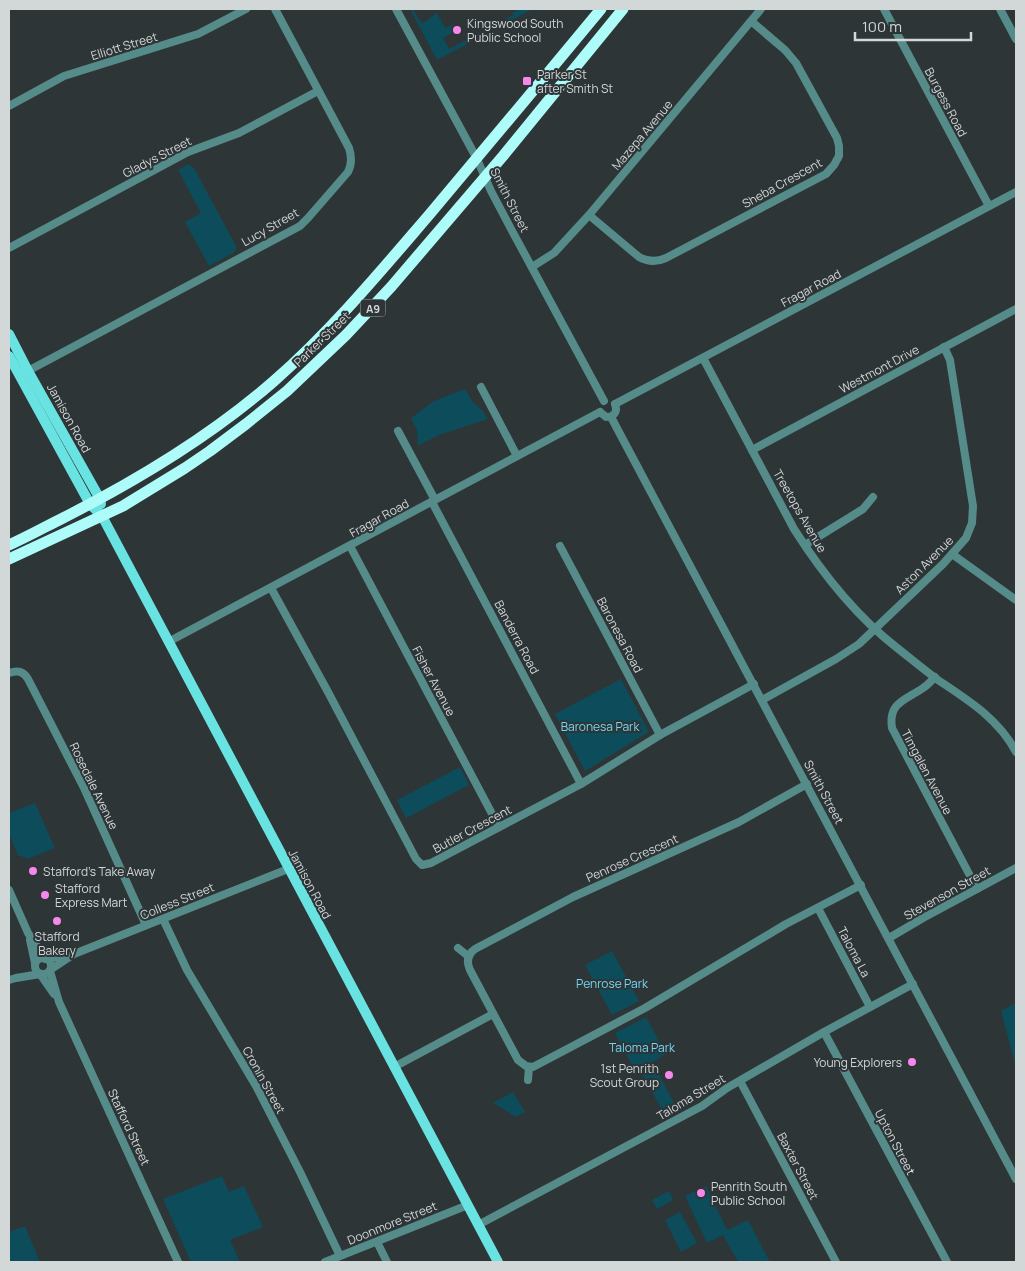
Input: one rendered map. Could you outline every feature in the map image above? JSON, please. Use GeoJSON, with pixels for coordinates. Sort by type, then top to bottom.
{"type":"FeatureCollection","features":[{"type":"Feature","properties":{"kind":"highway","name":"Parker Street"},"geometry":{"type":"LineString","coordinates":[[9,544],[95,501],[162,464],[202,436],[274,380],[324,333],[388,264],[601,9]]}},
{"type":"Feature","properties":{"kind":"highway","name":"Parker Street"},"geometry":{"type":"LineString","coordinates":[[9,559],[123,506],[191,464],[288,391],[375,305],[485,178],[623,9]]}},
{"type":"Feature","properties":{"kind":"main road","name":"Jamison Road"},"geometry":{"type":"LineString","coordinates":[[9,334],[24,373],[95,501],[288,869],[498,1262]]}},
{"type":"Feature","properties":{"kind":"main road","name":"Jamison Road"},"geometry":{"type":"LineString","coordinates":[[9,356],[24,373]]}},
{"type":"Feature","properties":{"kind":"street","name":"Elliott Street"},"geometry":{"type":"LineString","coordinates":[[9,106],[64,76],[194,36],[246,9]]}},
{"type":"Feature","properties":{"kind":"street","name":"Lucy Street"},"geometry":{"type":"LineString","coordinates":[[24,373],[295,229],[304,222],[348,172],[352,160],[349,148],[275,9]]}},
{"type":"Feature","properties":{"kind":"street","name":"Smith Street"},"geometry":{"type":"LineString","coordinates":[[396,9],[604,401]]}},
{"type":"Feature","properties":{"kind":"street","name":"Mazepa Avenue"},"geometry":{"type":"LineString","coordinates":[[532,267],[554,253],[589,215],[761,9]]}},
{"type":"Feature","properties":{"kind":"street","name":"Burgess Road"},"geometry":{"type":"LineString","coordinates":[[884,9],[989,206]]}},
{"type":"Feature","properties":{"kind":"street"},"geometry":{"type":"LineString","coordinates":[[1000,9],[1016,39]]}},
{"type":"Feature","properties":{"kind":"street","name":"Sheba Crescent"},"geometry":{"type":"LineString","coordinates":[[589,215],[639,257],[648,261],[657,261],[826,174],[832,168],[839,156],[838,142],[799,68],[785,50],[751,21]]}},
{"type":"Feature","properties":{"kind":"street","name":"Gladys Street"},"geometry":{"type":"LineString","coordinates":[[9,248],[188,152],[239,133],[318,90]]}},
{"type":"Feature","properties":{"kind":"street","name":"Fragar Road"},"geometry":{"type":"LineString","coordinates":[[615,404],[1016,192]]}},
{"type":"Feature","properties":{"kind":"street","name":"Westmont Drive"},"geometry":{"type":"LineString","coordinates":[[752,450],[1016,309]]}},
{"type":"Feature","properties":{"kind":"street","name":"Aston Avenue"},"geometry":{"type":"LineString","coordinates":[[762,700],[859,644],[952,554],[968,534],[974,512],[950,360],[944,348]]}},
{"type":"Feature","properties":{"kind":"street","name":"Treetops Avenue"},"geometry":{"type":"LineString","coordinates":[[703,358],[794,529],[836,588],[896,647],[980,709],[1006,734],[1016,752]]}},
{"type":"Feature","properties":{"kind":"street"},"geometry":{"type":"LineString","coordinates":[[481,387],[517,456]]}},
{"type":"Feature","properties":{"kind":"street"},"geometry":{"type":"LineString","coordinates":[[609,400],[615,404],[615,413],[611,416],[603,416],[600,412],[599,407],[604,401],[609,400]]}},
{"type":"Feature","properties":{"kind":"street","name":"Fragar Road"},"geometry":{"type":"LineString","coordinates":[[168,642],[600,412]]}},
{"type":"Feature","properties":{"kind":"street","name":"Smith Street"},"geometry":{"type":"LineString","coordinates":[[611,416],[1016,1179]]}},
{"type":"Feature","properties":{"kind":"street","name":"Banderra Road"},"geometry":{"type":"LineString","coordinates":[[398,431],[581,784]]}},
{"type":"Feature","properties":{"kind":"street"},"geometry":{"type":"LineString","coordinates":[[804,545],[863,509],[874,497]]}},
{"type":"Feature","properties":{"kind":"street","name":"Fisher Avenue"},"geometry":{"type":"LineString","coordinates":[[350,546],[499,827]]}},
{"type":"Feature","properties":{"kind":"street","name":"Baronesa Road"},"geometry":{"type":"LineString","coordinates":[[560,546],[660,735]]}},
{"type":"Feature","properties":{"kind":"street"},"geometry":{"type":"LineString","coordinates":[[952,554],[1016,600]]}},
{"type":"Feature","properties":{"kind":"street","name":"Butler Crescent"},"geometry":{"type":"LineString","coordinates":[[271,588],[418,861],[422,865],[431,863],[581,784],[660,735],[754,684]]}},
{"type":"Feature","properties":{"kind":"street","name":"Rosedale Avenue"},"geometry":{"type":"LineString","coordinates":[[9,673],[21,672],[28,679],[84,788],[146,926]]}},
{"type":"Feature","properties":{"kind":"street","name":"Timgalen Avenue"},"geometry":{"type":"LineString","coordinates":[[935,677],[923,689],[897,705],[892,716],[892,728],[977,889]]}},
{"type":"Feature","properties":{"kind":"street","name":"Penrose Crescent"},"geometry":{"type":"LineString","coordinates":[[468,956],[475,949],[573,897],[739,822],[807,784]]}},
{"type":"Feature","properties":{"kind":"street","name":"Stevenson Street"},"geometry":{"type":"LineString","coordinates":[[888,938],[1016,868]]}},
{"type":"Feature","properties":{"kind":"street","name":"Colless Street"},"geometry":{"type":"LineString","coordinates":[[45,958],[74,954],[288,869]]}},
{"type":"Feature","properties":{"kind":"street"},"geometry":{"type":"LineString","coordinates":[[458,948],[468,956],[470,970],[518,1060],[523,1065],[529,1067],[537,1065],[645,1008],[786,924],[860,885]]}},
{"type":"Feature","properties":{"kind":"street"},"geometry":{"type":"LineString","coordinates":[[9,890],[28,933],[50,963],[50,971],[47,974],[12,979]]}},
{"type":"Feature","properties":{"kind":"street","name":"Taloma La"},"geometry":{"type":"LineString","coordinates":[[818,908],[870,1007]]}},
{"type":"Feature","properties":{"kind":"street","name":"Cronin Street"},"geometry":{"type":"LineString","coordinates":[[163,919],[187,970],[256,1086],[340,1256]]}},
{"type":"Feature","properties":{"kind":"street"},"geometry":{"type":"LineString","coordinates":[[28,933],[35,968],[40,974]]}},
{"type":"Feature","properties":{"kind":"street","name":"Colless Street"},"geometry":{"type":"LineString","coordinates":[[50,971],[74,954]]}},
{"type":"Feature","properties":{"kind":"street"},"geometry":{"type":"LineString","coordinates":[[12,979],[38,960],[45,958]]}},
{"type":"Feature","properties":{"kind":"street","name":"Stafford Street"},"geometry":{"type":"LineString","coordinates":[[50,971],[59,1002],[178,1262]]}},
{"type":"Feature","properties":{"kind":"street","name":"Stafford Street"},"geometry":{"type":"LineString","coordinates":[[40,974],[59,1002]]}},
{"type":"Feature","properties":{"kind":"street","name":"Taloma Street"},"geometry":{"type":"LineString","coordinates":[[478,1225],[693,1111],[727,1088],[824,1032],[913,984]]}},
{"type":"Feature","properties":{"kind":"street"},"geometry":{"type":"LineString","coordinates":[[394,1067],[494,1014]]}},
{"type":"Feature","properties":{"kind":"street","name":"Upton Street"},"geometry":{"type":"LineString","coordinates":[[824,1032],[946,1262]]}},
{"type":"Feature","properties":{"kind":"street"},"geometry":{"type":"LineString","coordinates":[[528,1080],[529,1067]]}},
{"type":"Feature","properties":{"kind":"street","name":"Baxter Street"},"geometry":{"type":"LineString","coordinates":[[740,1081],[836,1262]]}},
{"type":"Feature","properties":{"kind":"street","name":"Doonmore Street"},"geometry":{"type":"LineString","coordinates":[[325,1262],[468,1205]]}},
{"type":"Feature","properties":{"kind":"street"},"geometry":{"type":"LineString","coordinates":[[377,1242],[387,1262]]}},
{"type":"Feature","properties":{"kind":"green space"},"geometry":{"type":"Polygon","coordinates":[[[410,9],[413,9],[423,23],[439,11],[437,13],[445,28],[454,24],[456,27],[460,25],[462,27],[443,38],[449,49],[513,15],[512,13],[519,9],[533,9],[437,60],[410,9]]]}},
{"type":"Feature","properties":{"kind":"green space"},"geometry":{"type":"Polygon","coordinates":[[[189,164],[194,168],[236,246],[236,250],[233,253],[209,266],[185,222],[201,213],[178,170],[189,164]]]}},
{"type":"Feature","properties":{"kind":"green space"},"geometry":{"type":"Polygon","coordinates":[[[465,389],[472,401],[483,411],[488,419],[439,435],[418,446],[417,430],[411,418],[434,401],[465,389]]]}},
{"type":"Feature","properties":{"kind":"green space","name":"Baronesa Park"},"geometry":{"type":"Polygon","coordinates":[[[621,679],[649,732],[585,771],[555,714],[621,679]]]}},
{"type":"Feature","properties":{"kind":"green space"},"geometry":{"type":"Polygon","coordinates":[[[460,767],[469,785],[406,818],[397,800],[460,767]]]}},
{"type":"Feature","properties":{"kind":"green space"},"geometry":{"type":"Polygon","coordinates":[[[35,803],[55,848],[28,859],[18,855],[9,834],[9,813],[35,803]]]}},
{"type":"Feature","properties":{"kind":"green space","name":"Penrose Park"},"geometry":{"type":"Polygon","coordinates":[[[612,951],[639,1001],[612,1015],[585,965],[612,951]]]}},
{"type":"Feature","properties":{"kind":"green space"},"geometry":{"type":"Polygon","coordinates":[[[1016,1003],[1016,1067],[1001,1011],[1016,1003]]]}},
{"type":"Feature","properties":{"kind":"green space","name":"Taloma Park"},"geometry":{"type":"Polygon","coordinates":[[[646,1017],[666,1054],[653,1062],[677,1109],[665,1115],[639,1069],[635,1071],[615,1033],[646,1017]]]}},
{"type":"Feature","properties":{"kind":"green space"},"geometry":{"type":"Polygon","coordinates":[[[513,1092],[525,1112],[516,1117],[493,1103],[513,1092]]]}},
{"type":"Feature","properties":{"kind":"green space"},"geometry":{"type":"Polygon","coordinates":[[[222,1176],[229,1192],[244,1186],[263,1227],[230,1240],[240,1262],[191,1262],[163,1199],[222,1176]]]}},
{"type":"Feature","properties":{"kind":"green space"},"geometry":{"type":"Polygon","coordinates":[[[706,1186],[727,1230],[748,1220],[770,1262],[738,1262],[723,1235],[707,1243],[685,1196],[706,1186]]]}},
{"type":"Feature","properties":{"kind":"green space"},"geometry":{"type":"Polygon","coordinates":[[[669,1191],[673,1200],[657,1209],[652,1200],[669,1191]]]}},
{"type":"Feature","properties":{"kind":"green space"},"geometry":{"type":"Polygon","coordinates":[[[680,1212],[697,1243],[681,1252],[665,1220],[680,1212]]]}},
{"type":"Feature","properties":{"kind":"green space"},"geometry":{"type":"Polygon","coordinates":[[[25,1226],[40,1262],[9,1262],[9,1232],[25,1226]]]}},
{"type":"Feature","properties":{"kind":"place","name":"Kingswood South Public School"},"geometry":{"type":"Point","coordinates":[457,30]}},
{"type":"Feature","properties":{"kind":"place","name":"Parker St after Smith St"},"geometry":{"type":"Point","coordinates":[527,81]}},
{"type":"Feature","properties":{"kind":"place","name":"Stafford's Take Away"},"geometry":{"type":"Point","coordinates":[33,871]}},
{"type":"Feature","properties":{"kind":"place","name":"Stafford Express Mart"},"geometry":{"type":"Point","coordinates":[45,895]}},
{"type":"Feature","properties":{"kind":"place","name":"Stafford Bakery"},"geometry":{"type":"Point","coordinates":[57,921]}},
{"type":"Feature","properties":{"kind":"place","name":"Young Explorers"},"geometry":{"type":"Point","coordinates":[912,1062]}},
{"type":"Feature","properties":{"kind":"place","name":"1st Penrith Scout Group"},"geometry":{"type":"Point","coordinates":[669,1075]}},
{"type":"Feature","properties":{"kind":"place","name":"Penrith South Public School"},"geometry":{"type":"Point","coordinates":[701,1193]}}]}
